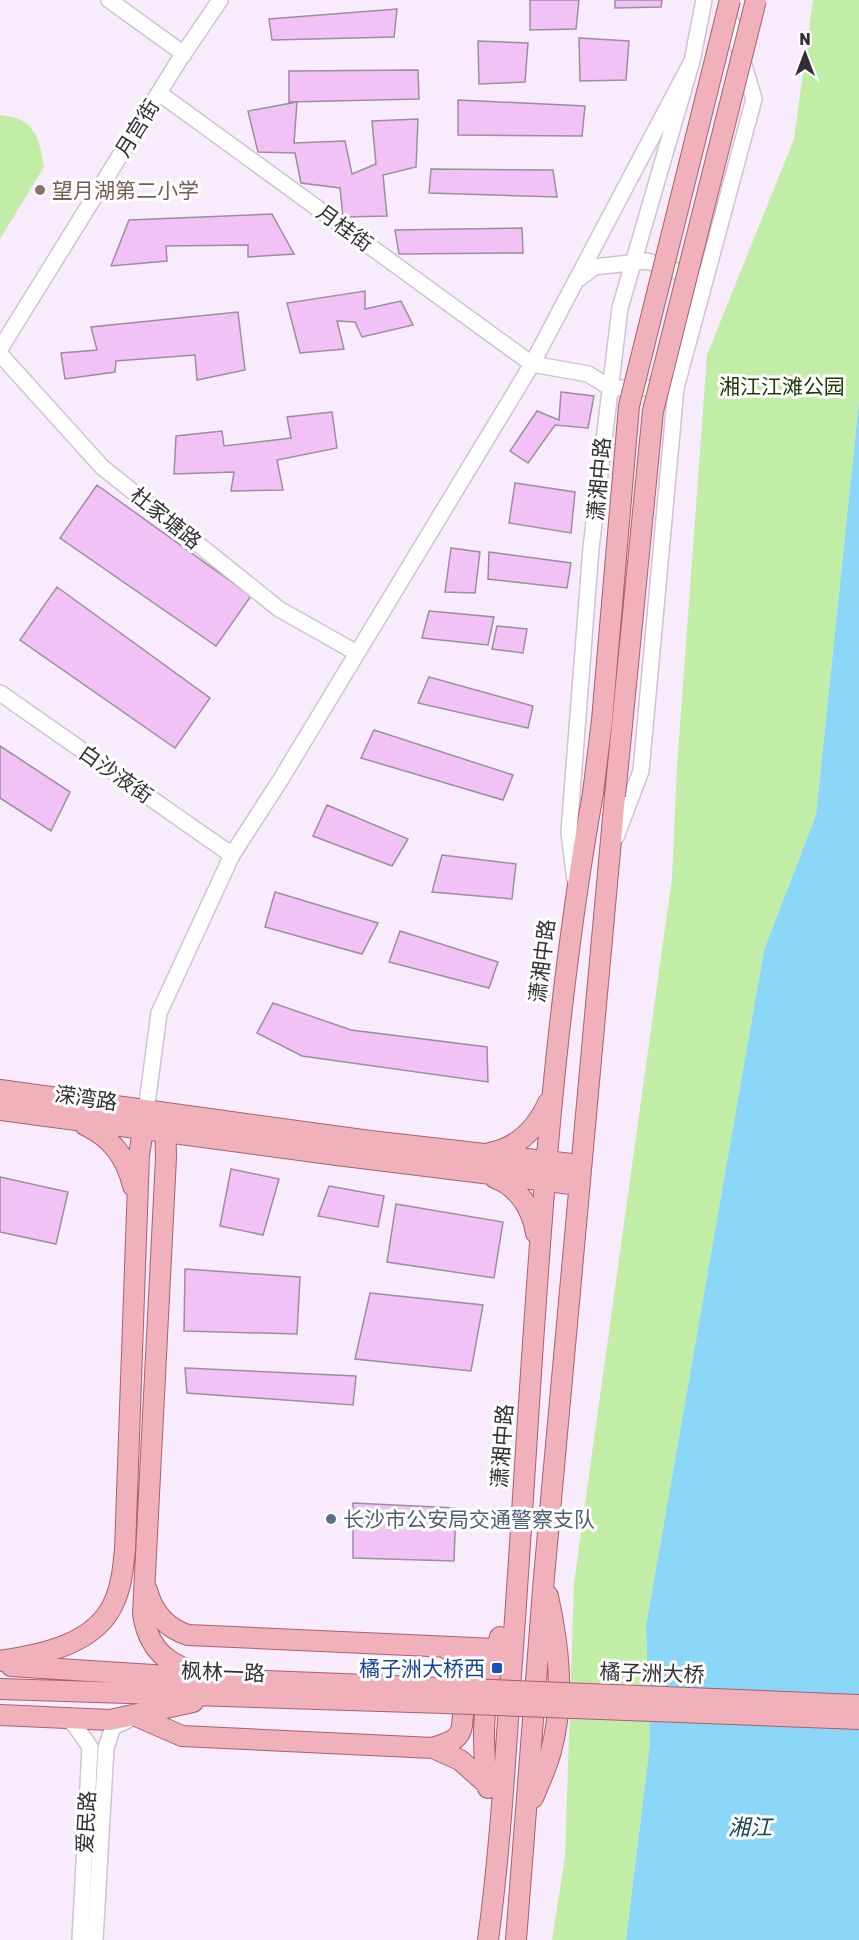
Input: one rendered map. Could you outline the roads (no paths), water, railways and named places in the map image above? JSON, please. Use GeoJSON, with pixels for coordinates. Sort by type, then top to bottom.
{"type":"FeatureCollection","features":[{"type":"Feature","properties":{"kind":"main road","name":"潇湘中路"},"geometry":{"type":"LineString","coordinates":[[488,1940],[499,1838],[539,1249],[553,1086],[564,975],[576,887],[593,793],[602,720],[629,406],[730,0]]}},
{"type":"Feature","properties":{"kind":"main road"},"geometry":{"type":"LineString","coordinates":[[516,1940],[527,1815],[530,1735],[580,1165],[653,411],[756,0]]}},
{"type":"Feature","properties":{"kind":"main road"},"geometry":{"type":"LineString","coordinates":[[475,1163],[504,1149],[530,1132],[542,1118],[553,1086]]}},
{"type":"Feature","properties":{"kind":"main road"},"geometry":{"type":"LineString","coordinates":[[0,1090],[155,1122],[217,1139],[475,1163],[517,1191],[535,1221],[539,1249]]}},
{"type":"Feature","properties":{"kind":"main road","name":"溁湾路"},"geometry":{"type":"LineString","coordinates":[[0,1110],[62,1119],[155,1122]]}},
{"type":"Feature","properties":{"kind":"main road"},"geometry":{"type":"LineString","coordinates":[[62,1119],[92,1129],[118,1149],[132,1179],[138,1203]]}},
{"type":"Feature","properties":{"kind":"main road"},"geometry":{"type":"LineString","coordinates":[[155,1122],[546,1171],[580,1165]]}},
{"type":"Feature","properties":{"kind":"main road"},"geometry":{"type":"LineString","coordinates":[[155,1122],[164,1185],[142,1614],[154,1648],[175,1665],[217,1688]]}},
{"type":"Feature","properties":{"kind":"main road"},"geometry":{"type":"LineString","coordinates":[[0,1660],[56,1649],[74,1642],[105,1617],[115,1602],[122,1582],[138,1203],[155,1122]]}},
{"type":"Feature","properties":{"kind":"main road"},"geometry":{"type":"LineString","coordinates":[[164,1185],[171,1157],[178,1149],[192,1143],[217,1139]]}},
{"type":"Feature","properties":{"kind":"main road"},"geometry":{"type":"LineString","coordinates":[[546,1171],[579,1185]]}},
{"type":"Feature","properties":{"kind":"main road"},"geometry":{"type":"LineString","coordinates":[[144,1580],[157,1615],[176,1631],[188,1635],[496,1649]]}},
{"type":"Feature","properties":{"kind":"main road"},"geometry":{"type":"LineString","coordinates":[[499,1838],[488,1785],[485,1719],[491,1662],[518,1583]]}},
{"type":"Feature","properties":{"kind":"main road"},"geometry":{"type":"LineString","coordinates":[[433,1748],[456,1740],[461,1734],[462,1726],[467,1671],[463,1660],[444,1647]]}},
{"type":"Feature","properties":{"kind":"main road","name":"枫林一路"},"geometry":{"type":"LineString","coordinates":[[0,1665],[217,1688]]}},
{"type":"Feature","properties":{"kind":"main road"},"geometry":{"type":"LineString","coordinates":[[0,1714],[110,1720],[136,1716],[217,1688]]}},
{"type":"Feature","properties":{"kind":"main road","name":"枫林一路"},"geometry":{"type":"LineString","coordinates":[[0,1689],[217,1688],[443,1696]]}},
{"type":"Feature","properties":{"kind":"main road","name":"橘子洲大桥"},"geometry":{"type":"LineString","coordinates":[[443,1696],[859,1705]]}},
{"type":"Feature","properties":{"kind":"main road","name":"橘子洲大桥"},"geometry":{"type":"LineString","coordinates":[[443,1696],[859,1719]]}},
{"type":"Feature","properties":{"kind":"main road"},"geometry":{"type":"LineString","coordinates":[[136,1716],[182,1736],[433,1748],[460,1760],[488,1785]]}},
{"type":"Feature","properties":{"kind":"street"},"geometry":{"type":"LineString","coordinates":[[109,0],[184,54]]}},
{"type":"Feature","properties":{"kind":"street","name":"月宫街"},"geometry":{"type":"LineString","coordinates":[[0,349],[159,93],[220,0]]}},
{"type":"Feature","properties":{"kind":"street"},"geometry":{"type":"LineString","coordinates":[[576,887],[569,832],[591,548],[620,308],[692,61],[704,0]]}},
{"type":"Feature","properties":{"kind":"street"},"geometry":{"type":"LineString","coordinates":[[609,853],[641,771],[676,387],[754,99],[724,0]]}},
{"type":"Feature","properties":{"kind":"street"},"geometry":{"type":"LineString","coordinates":[[155,1122],[159,1013],[232,855],[532,363],[692,61]]}},
{"type":"Feature","properties":{"kind":"street","name":"月桂街"},"geometry":{"type":"LineString","coordinates":[[159,93],[532,363]]}},
{"type":"Feature","properties":{"kind":"street"},"geometry":{"type":"LineString","coordinates":[[575,282],[594,267],[648,261],[705,281]]}},
{"type":"Feature","properties":{"kind":"street","name":"杜家塘路"},"geometry":{"type":"LineString","coordinates":[[0,354],[102,467],[279,609],[357,653]]}},
{"type":"Feature","properties":{"kind":"street"},"geometry":{"type":"LineString","coordinates":[[532,363],[588,374],[610,388],[676,387]]}},
{"type":"Feature","properties":{"kind":"street","name":"白沙液街"},"geometry":{"type":"LineString","coordinates":[[0,693],[232,855]]}},
{"type":"Feature","properties":{"kind":"street"},"geometry":{"type":"LineString","coordinates":[[95,1940],[108,1740],[113,1727],[136,1716]]}},
{"type":"Feature","properties":{"kind":"street","name":"爱民路"},"geometry":{"type":"LineString","coordinates":[[60,1717],[74,1724],[90,1747],[80,1940]]}},
{"type":"Feature","properties":{"kind":"water","name":"湘江"},"geometry":{"type":"Polygon","coordinates":[[[859,401],[859,1940],[626,1940],[650,1743],[646,1626],[764,950],[816,815],[859,401]]]}},
{"type":"Feature","properties":{"kind":"place","name":"望月湖第二小学"},"geometry":{"type":"Point","coordinates":[40,190]}},
{"type":"Feature","properties":{"kind":"place","name":"长沙市公安局交通警察支队"},"geometry":{"type":"Point","coordinates":[331,1519]}},
{"type":"Feature","properties":{"kind":"place","name":"橘子洲大桥西"},"geometry":{"type":"Point","coordinates":[497,1668]}},
{"type":"Feature","properties":{"kind":"park label","name":"湘江江滩公园"},"geometry":{"type":"Point","coordinates":[782,386]}}]}
